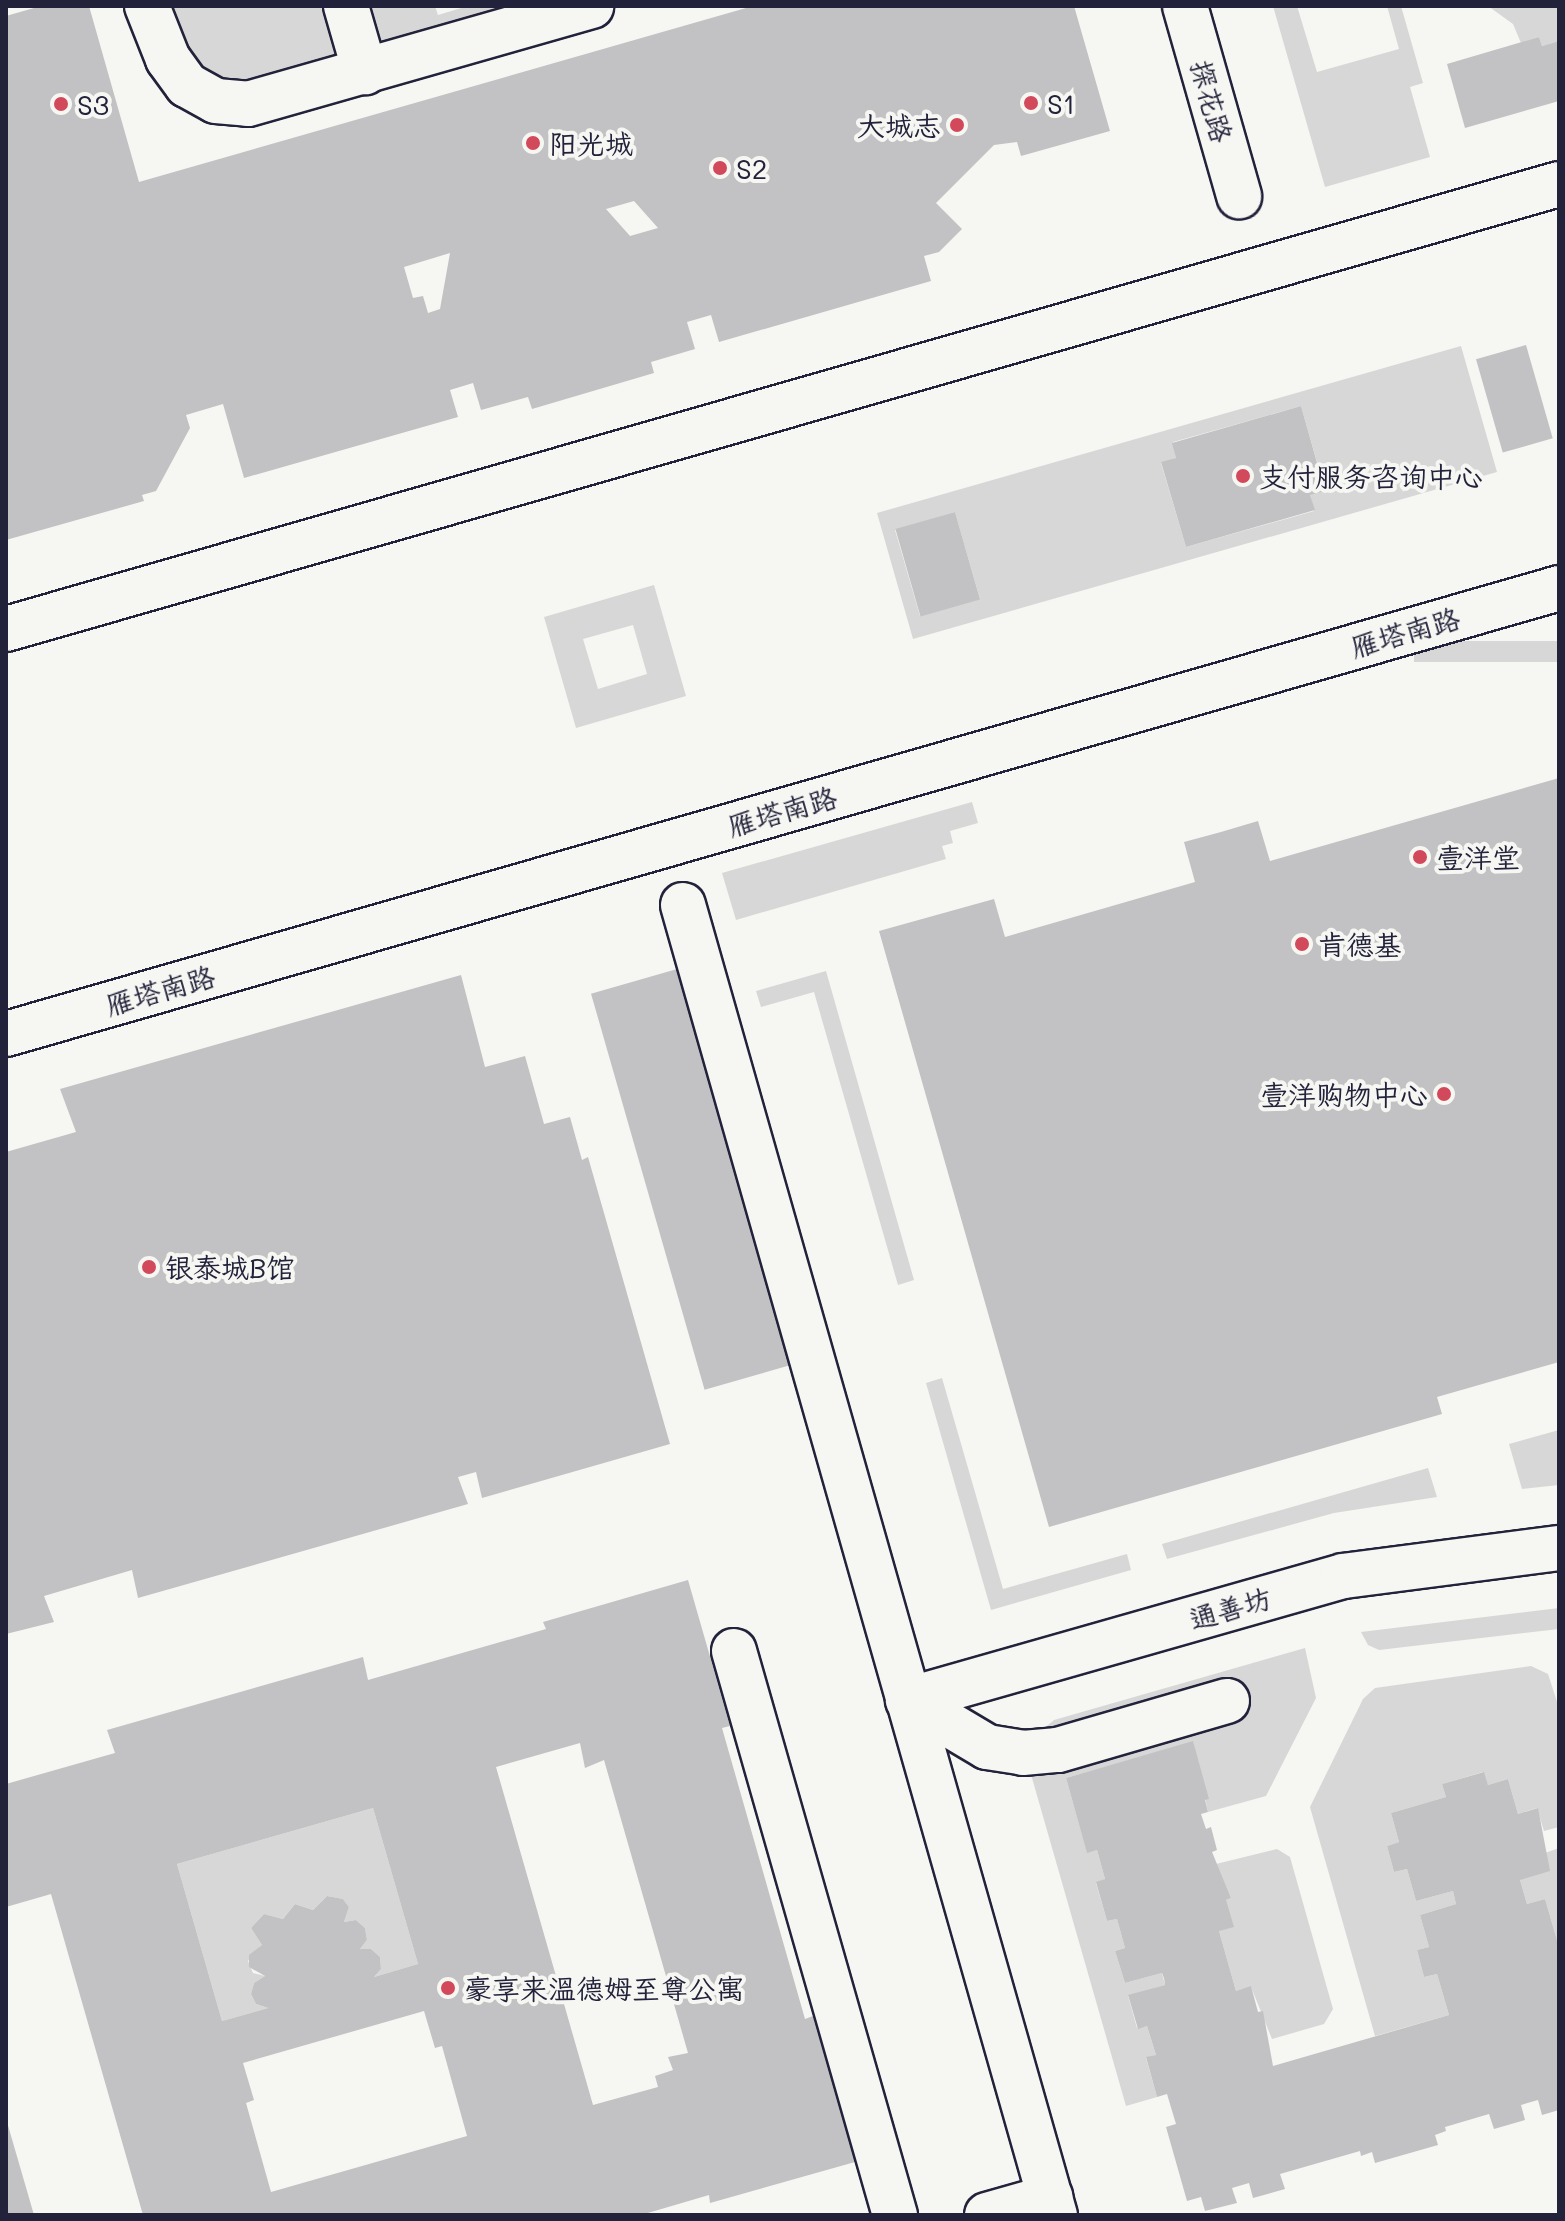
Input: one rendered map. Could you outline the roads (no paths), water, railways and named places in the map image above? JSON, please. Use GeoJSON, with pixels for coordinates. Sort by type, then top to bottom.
{"type":"FeatureCollection","features":[{"type":"Feature","properties":{"kind":"street"},"geometry":{"type":"LineString","coordinates":[[147,6],[176,73],[216,101],[248,104],[591,6]]}},
{"type":"Feature","properties":{"kind":"street"},"geometry":{"type":"LineString","coordinates":[[346,6],[365,72]]}},
{"type":"Feature","properties":{"kind":"street","name":"探花路"},"geometry":{"type":"LineString","coordinates":[[1185,6],[1239,196]]}},
{"type":"Feature","properties":{"kind":"street"},"geometry":{"type":"LineString","coordinates":[[6,629],[1559,184]]}},
{"type":"Feature","properties":{"kind":"street","name":"雁塔南路"},"geometry":{"type":"LineString","coordinates":[[6,1034],[1559,588]]}},
{"type":"Feature","properties":{"kind":"street"},"geometry":{"type":"LineString","coordinates":[[683,905],[1053,2206],[987,2215]]}},
{"type":"Feature","properties":{"kind":"street","name":"通善坊"},"geometry":{"type":"LineString","coordinates":[[908,1700],[1343,1576],[1559,1548]]}},
{"type":"Feature","properties":{"kind":"street"},"geometry":{"type":"LineString","coordinates":[[734,1651],[887,2213]]}},
{"type":"Feature","properties":{"kind":"street"},"geometry":{"type":"LineString","coordinates":[[908,1700],[987,1747],[1023,1753],[1058,1750],[1227,1701]]}},
{"type":"Feature","properties":{"kind":"place","name":"S1"},"geometry":{"type":"Point","coordinates":[1031,103]}},
{"type":"Feature","properties":{"kind":"place","name":"S3"},"geometry":{"type":"Point","coordinates":[61,104]}},
{"type":"Feature","properties":{"kind":"place","name":"大城志"},"geometry":{"type":"Point","coordinates":[957,125]}},
{"type":"Feature","properties":{"kind":"place","name":"阳光城"},"geometry":{"type":"Point","coordinates":[533,143]}},
{"type":"Feature","properties":{"kind":"place","name":"S2"},"geometry":{"type":"Point","coordinates":[720,168]}},
{"type":"Feature","properties":{"kind":"place","name":"支付服务咨询中心"},"geometry":{"type":"Point","coordinates":[1243,476]}},
{"type":"Feature","properties":{"kind":"place","name":"壹洋堂"},"geometry":{"type":"Point","coordinates":[1420,857]}},
{"type":"Feature","properties":{"kind":"place","name":"肯德基"},"geometry":{"type":"Point","coordinates":[1302,944]}},
{"type":"Feature","properties":{"kind":"place","name":"壹洋购物中心"},"geometry":{"type":"Point","coordinates":[1444,1094]}},
{"type":"Feature","properties":{"kind":"place","name":"银泰城B馆"},"geometry":{"type":"Point","coordinates":[149,1267]}},
{"type":"Feature","properties":{"kind":"place","name":"豪享来温德姆至尊公寓"},"geometry":{"type":"Point","coordinates":[448,1988]}}]}
